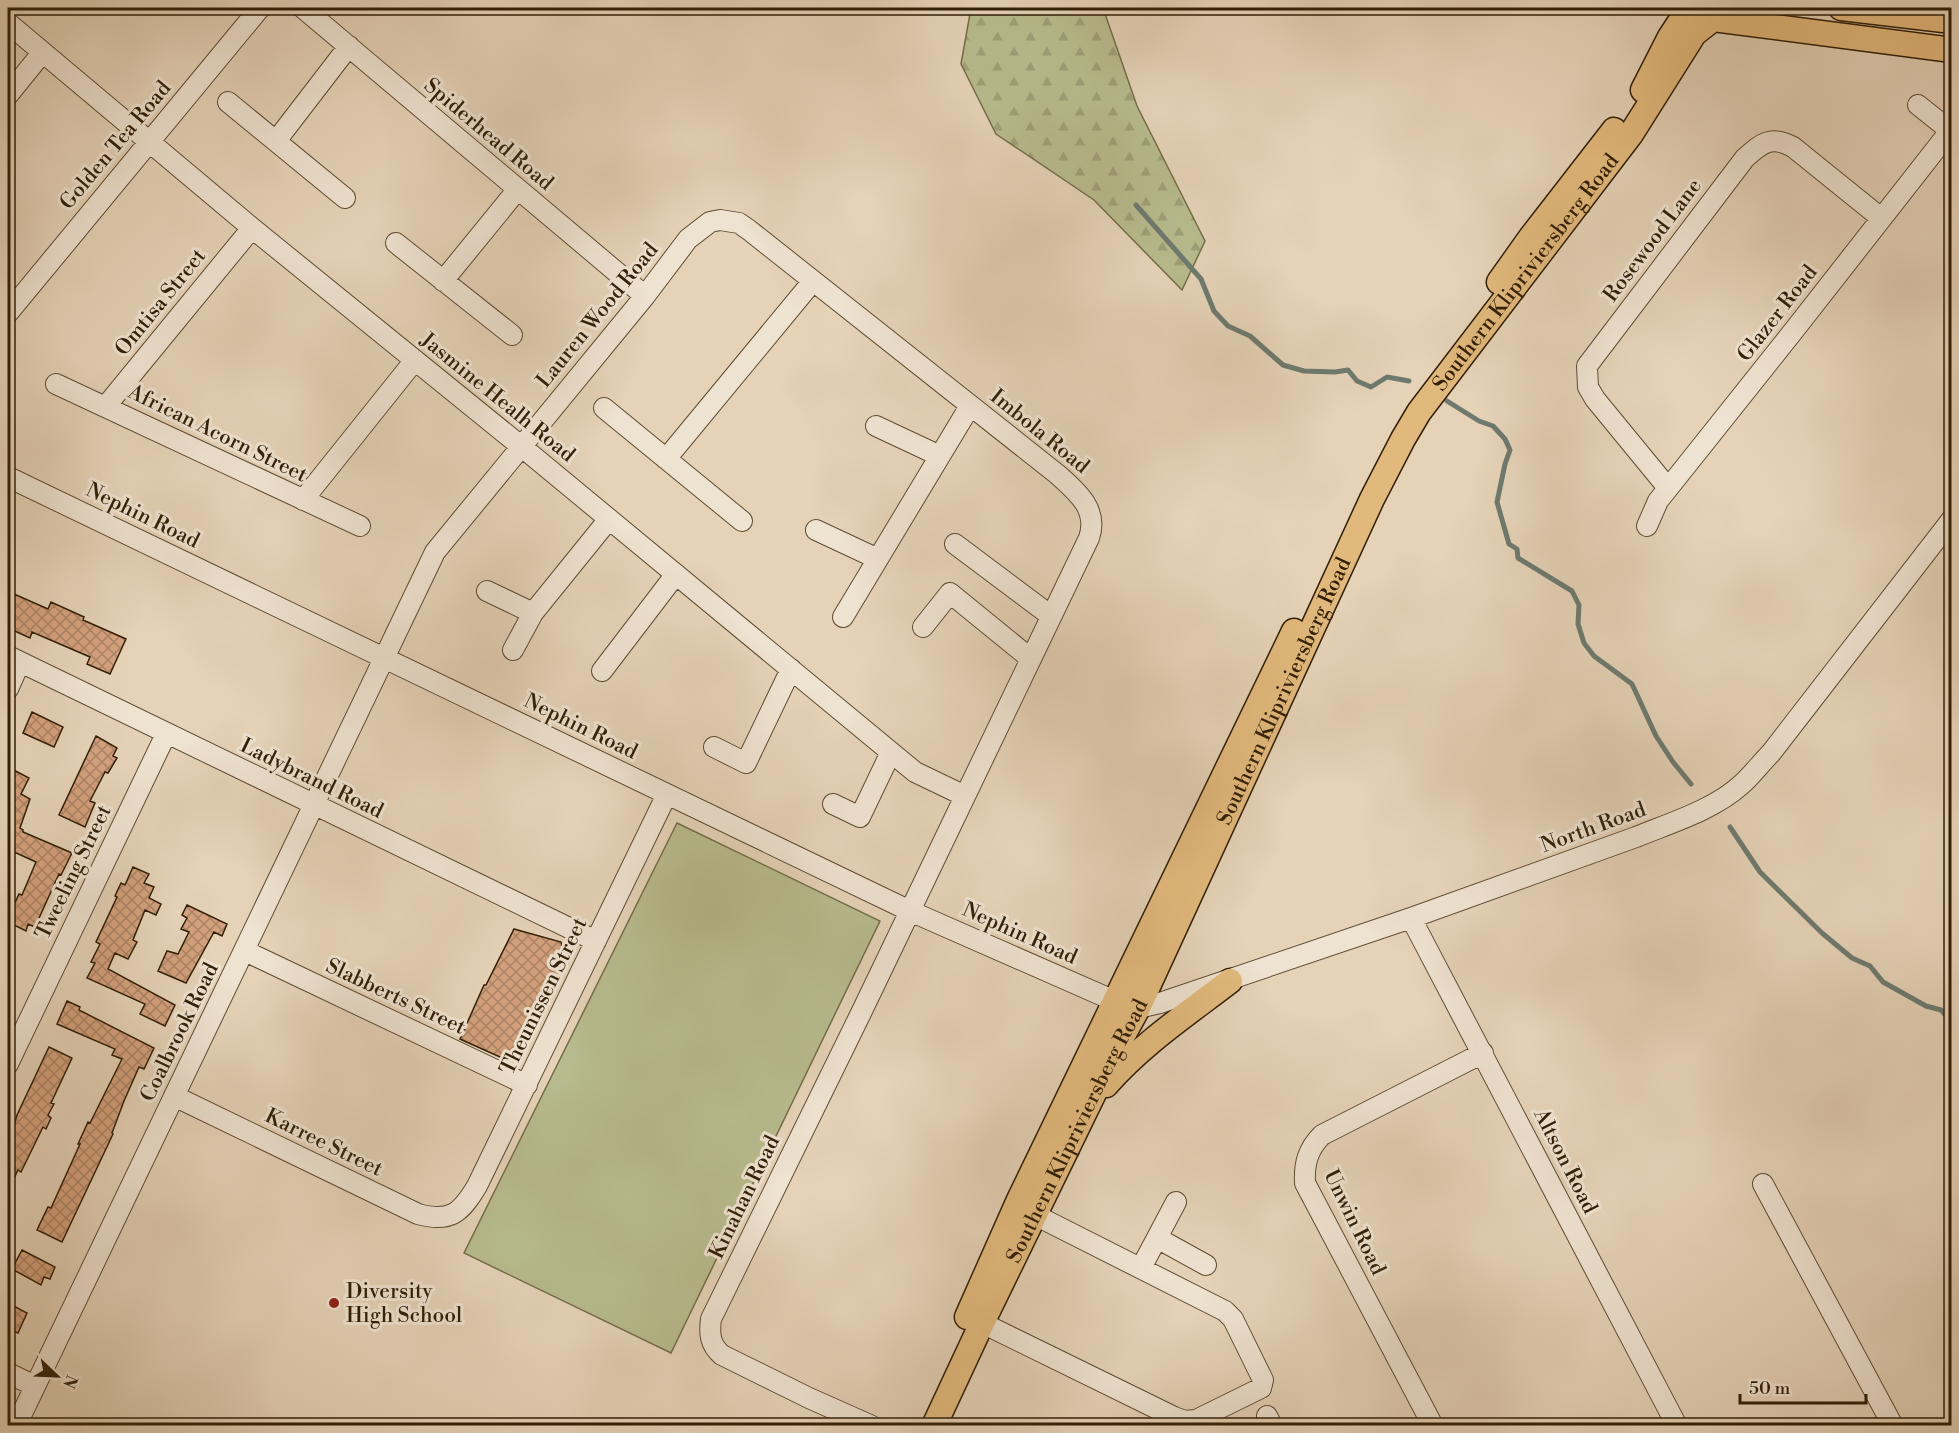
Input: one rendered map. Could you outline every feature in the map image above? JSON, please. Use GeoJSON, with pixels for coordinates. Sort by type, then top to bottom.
{"type":"FeatureCollection","features":[{"type":"Feature","properties":{"kind":"main road","name":"Southern Klipriviersberg Road"},"geometry":{"type":"LineString","coordinates":[[934,1425],[1018,1202],[1128,1005],[1384,447],[1410,401],[1484,304],[1531,237],[1626,116],[1689,8]]}},
{"type":"Feature","properties":{"kind":"main road"},"geometry":{"type":"LineString","coordinates":[[1841,8],[1952,21]]}},
{"type":"Feature","properties":{"kind":"main road","name":"Southern Klipriviersberg Road"},"geometry":{"type":"LineString","coordinates":[[1246,752],[1372,499],[1419,412],[1631,134],[1694,34],[1710,13]]}},
{"type":"Feature","properties":{"kind":"main road"},"geometry":{"type":"LineString","coordinates":[[1710,13],[1952,50]]}},
{"type":"Feature","properties":{"kind":"main road"},"geometry":{"type":"LineString","coordinates":[[1085,1114],[1098,1094],[1136,1054],[1230,981]]}},
{"type":"Feature","properties":{"kind":"main road","name":"Southern Klipriviersberg Road"},"geometry":{"type":"LineString","coordinates":[[916,1425],[1035,1215],[1115,1050],[1128,1005]]}},
{"type":"Feature","properties":{"kind":"street","name":"Golden Tea Road"},"geometry":{"type":"LineString","coordinates":[[8,313],[260,8]]}},
{"type":"Feature","properties":{"kind":"street","name":"Spiderhead Road"},"geometry":{"type":"LineString","coordinates":[[303,8],[645,296]]}},
{"type":"Feature","properties":{"kind":"street","name":"Jasmine Healh Road"},"geometry":{"type":"LineString","coordinates":[[8,23],[252,228],[522,447],[915,772],[965,796]]}},
{"type":"Feature","properties":{"kind":"street"},"geometry":{"type":"LineString","coordinates":[[276,141],[349,46]]}},
{"type":"Feature","properties":{"kind":"street"},"geometry":{"type":"LineString","coordinates":[[8,95],[42,52]]}},
{"type":"Feature","properties":{"kind":"street"},"geometry":{"type":"LineString","coordinates":[[228,102],[345,198]]}},
{"type":"Feature","properties":{"kind":"street"},"geometry":{"type":"LineString","coordinates":[[1918,105],[1951,131]]}},
{"type":"Feature","properties":{"kind":"street","name":"Glazer Road"},"geometry":{"type":"LineString","coordinates":[[1647,526],[1658,501],[1668,488],[1951,131]]}},
{"type":"Feature","properties":{"kind":"street","name":"Rosewood Lane"},"geometry":{"type":"LineString","coordinates":[[1668,488],[1595,399],[1588,387],[1587,366],[1745,158],[1759,145],[1771,141],[1784,142],[1881,218]]}},
{"type":"Feature","properties":{"kind":"street"},"geometry":{"type":"LineString","coordinates":[[443,280],[518,189]]}},
{"type":"Feature","properties":{"kind":"street","name":"Imbola Road"},"geometry":{"type":"LineString","coordinates":[[688,239],[710,222],[720,220],[739,223],[1080,495],[1090,513],[1089,538],[910,911]]}},
{"type":"Feature","properties":{"kind":"street","name":"Omtisa Street"},"geometry":{"type":"LineString","coordinates":[[106,406],[252,228]]}},
{"type":"Feature","properties":{"kind":"street","name":"Lauren Wood Road"},"geometry":{"type":"LineString","coordinates":[[385,658],[435,552],[645,296],[688,239]]}},
{"type":"Feature","properties":{"kind":"street"},"geometry":{"type":"LineString","coordinates":[[396,243],[512,335]]}},
{"type":"Feature","properties":{"kind":"street"},"geometry":{"type":"LineString","coordinates":[[666,459],[813,281]]}},
{"type":"Feature","properties":{"kind":"street"},"geometry":{"type":"LineString","coordinates":[[303,500],[415,360]]}},
{"type":"Feature","properties":{"kind":"street","name":"African Acorn Street"},"geometry":{"type":"LineString","coordinates":[[56,384],[360,526]]}},
{"type":"Feature","properties":{"kind":"street"},"geometry":{"type":"LineString","coordinates":[[843,617],[970,405]]}},
{"type":"Feature","properties":{"kind":"street"},"geometry":{"type":"LineString","coordinates":[[604,408],[742,521]]}},
{"type":"Feature","properties":{"kind":"street"},"geometry":{"type":"LineString","coordinates":[[876,426],[940,456]]}},
{"type":"Feature","properties":{"kind":"street","name":"Nephin Road"},"geometry":{"type":"LineString","coordinates":[[8,477],[910,911],[1128,1005]]}},
{"type":"Feature","properties":{"kind":"street"},"geometry":{"type":"LineString","coordinates":[[513,650],[533,613],[609,519]]}},
{"type":"Feature","properties":{"kind":"street","name":"North Road"},"geometry":{"type":"LineString","coordinates":[[1128,1005],[1160,1003],[1412,918],[1692,815],[1731,792],[1742,784],[1771,753],[1950,519]]}},
{"type":"Feature","properties":{"kind":"street"},"geometry":{"type":"LineString","coordinates":[[816,530],[878,559]]}},
{"type":"Feature","properties":{"kind":"street"},"geometry":{"type":"LineString","coordinates":[[955,544],[1051,616]]}},
{"type":"Feature","properties":{"kind":"street"},"geometry":{"type":"LineString","coordinates":[[602,671],[676,574]]}},
{"type":"Feature","properties":{"kind":"street"},"geometry":{"type":"LineString","coordinates":[[487,591],[533,613]]}},
{"type":"Feature","properties":{"kind":"street"},"geometry":{"type":"LineString","coordinates":[[922,627],[950,593],[1031,659]]}},
{"type":"Feature","properties":{"kind":"street","name":"Coalbrook Road"},"geometry":{"type":"LineString","coordinates":[[16,1425],[385,658]]}},
{"type":"Feature","properties":{"kind":"street"},"geometry":{"type":"LineString","coordinates":[[8,689],[14,659]]}},
{"type":"Feature","properties":{"kind":"street","name":"Ladybrand Road"},"geometry":{"type":"LineString","coordinates":[[14,659],[165,734],[596,940]]}},
{"type":"Feature","properties":{"kind":"street"},"geometry":{"type":"LineString","coordinates":[[714,747],[746,763],[791,669]]}},
{"type":"Feature","properties":{"kind":"street","name":"Tweeling Street"},"geometry":{"type":"LineString","coordinates":[[8,1064],[165,734]]}},
{"type":"Feature","properties":{"kind":"street"},"geometry":{"type":"LineString","coordinates":[[833,804],[860,817],[891,752]]}},
{"type":"Feature","properties":{"kind":"street","name":"Theunissen Street"},"geometry":{"type":"LineString","coordinates":[[455,1214],[467,1203],[477,1186],[667,794]]}},
{"type":"Feature","properties":{"kind":"street","name":"Kinahan Road"},"geometry":{"type":"LineString","coordinates":[[872,1425],[809,1398],[722,1355],[712,1344],[710,1327],[720,1299],[910,911]]}},
{"type":"Feature","properties":{"kind":"street","name":"Altson Road"},"geometry":{"type":"LineString","coordinates":[[1412,918],[1677,1425]]}},
{"type":"Feature","properties":{"kind":"street","name":"Slabberts Street"},"geometry":{"type":"LineString","coordinates":[[245,951],[527,1085]]}},
{"type":"Feature","properties":{"kind":"street","name":"Unwin Road"},"geometry":{"type":"LineString","coordinates":[[1433,1425],[1305,1183],[1304,1170],[1307,1156],[1322,1136],[1483,1053]]}},
{"type":"Feature","properties":{"kind":"street","name":"Karree Street"},"geometry":{"type":"LineString","coordinates":[[174,1096],[418,1214],[437,1218],[455,1214]]}},
{"type":"Feature","properties":{"kind":"street"},"geometry":{"type":"LineString","coordinates":[[1763,1184],[1893,1425]]}},
{"type":"Feature","properties":{"kind":"street"},"geometry":{"type":"LineString","coordinates":[[1141,1268],[1176,1202]]}},
{"type":"Feature","properties":{"kind":"street"},"geometry":{"type":"LineString","coordinates":[[975,1319],[1185,1421],[1196,1420],[1262,1388],[1263,1380],[1233,1319],[1225,1311],[1035,1215]]}},
{"type":"Feature","properties":{"kind":"street"},"geometry":{"type":"LineString","coordinates":[[1157,1238],[1206,1265]]}},
{"type":"Feature","properties":{"kind":"street"},"geometry":{"type":"LineString","coordinates":[[8,1373],[35,1386]]}},
{"type":"Feature","properties":{"kind":"green space"},"geometry":{"type":"Polygon","coordinates":[[[971,8],[1103,8],[1137,106],[1205,241],[1182,290],[1094,200],[996,134],[961,64],[971,8]]]}},
{"type":"Feature","properties":{"kind":"green space"},"geometry":{"type":"Polygon","coordinates":[[[677,823],[880,921],[671,1353],[464,1253],[677,823]]]}},
{"type":"Feature","properties":{"kind":"building"},"geometry":{"type":"Polygon","coordinates":[[[14,594],[48,609],[51,602],[84,617],[83,620],[126,639],[110,674],[87,664],[90,657],[32,632],[30,638],[8,628],[8,608],[14,594]]]}},
{"type":"Feature","properties":{"kind":"building"},"geometry":{"type":"Polygon","coordinates":[[[32,712],[63,727],[54,747],[23,733],[32,712]]]}},
{"type":"Feature","properties":{"kind":"building"},"geometry":{"type":"Polygon","coordinates":[[[96,736],[117,748],[113,756],[117,758],[108,773],[105,772],[90,801],[95,803],[85,827],[59,815],[96,736]]]}},
{"type":"Feature","properties":{"kind":"building"},"geometry":{"type":"Polygon","coordinates":[[[8,767],[29,778],[21,794],[30,799],[20,828],[23,832],[72,853],[61,875],[59,874],[35,927],[28,924],[26,931],[8,922],[8,918],[19,894],[22,895],[36,862],[12,851],[8,858],[8,767]]]}},
{"type":"Feature","properties":{"kind":"building"},"geometry":{"type":"Polygon","coordinates":[[[133,867],[149,874],[144,883],[154,887],[149,898],[161,904],[156,915],[145,910],[133,940],[137,942],[128,959],[115,953],[108,969],[175,1005],[165,1026],[140,1014],[145,1004],[87,978],[95,963],[91,962],[100,944],[96,942],[117,897],[115,896],[121,883],[125,885],[133,867]]]}},
{"type":"Feature","properties":{"kind":"building"},"geometry":{"type":"Polygon","coordinates":[[[187,905],[227,924],[222,936],[214,932],[186,983],[158,971],[167,951],[178,954],[189,932],[181,929],[187,918],[182,915],[187,905]]]}},
{"type":"Feature","properties":{"kind":"building"},"geometry":{"type":"Polygon","coordinates":[[[514,929],[561,942],[567,961],[546,1003],[543,1002],[519,1052],[500,1057],[460,1039],[484,985],[514,929]]]}},
{"type":"Feature","properties":{"kind":"building"},"geometry":{"type":"Polygon","coordinates":[[[67,1001],[80,1007],[79,1010],[154,1048],[144,1069],[139,1067],[113,1134],[62,1242],[37,1230],[48,1207],[51,1208],[88,1122],[90,1123],[122,1059],[112,1055],[115,1049],[57,1024],[67,1001]]]}},
{"type":"Feature","properties":{"kind":"building"},"geometry":{"type":"Polygon","coordinates":[[[49,1047],[72,1058],[51,1103],[54,1104],[48,1115],[51,1118],[46,1129],[43,1127],[21,1172],[18,1170],[8,1191],[8,1146],[17,1115],[49,1047]]]}},
{"type":"Feature","properties":{"kind":"building"},"geometry":{"type":"Polygon","coordinates":[[[22,1250],[55,1267],[50,1279],[44,1277],[41,1285],[12,1269],[22,1250]]]}},
{"type":"Feature","properties":{"kind":"building"},"geometry":{"type":"Polygon","coordinates":[[[8,1303],[27,1313],[18,1333],[8,1329],[8,1303]]]}},
{"type":"Feature","properties":{"kind":"waterway"},"geometry":{"type":"LineString","coordinates":[[1136,205],[1201,279],[1214,311],[1228,326],[1250,336],[1283,365],[1304,371],[1348,370],[1357,381],[1371,387],[1387,377],[1409,381]]}},
{"type":"Feature","properties":{"kind":"waterway"},"geometry":{"type":"LineString","coordinates":[[1447,401],[1479,421],[1493,426],[1505,439],[1510,450],[1497,502],[1509,544],[1517,549],[1518,558],[1572,591],[1579,605],[1578,624],[1584,643],[1594,656],[1632,684],[1656,736],[1691,784]]}},
{"type":"Feature","properties":{"kind":"waterway"},"geometry":{"type":"LineString","coordinates":[[1730,827],[1760,872],[1822,933],[1852,958],[1870,966],[1883,982],[1926,1006],[1941,1010],[1952,1022]]}},
{"type":"Feature","properties":{"kind":"place","name":"Diversity High School"},"geometry":{"type":"Point","coordinates":[334,1303]}}]}
